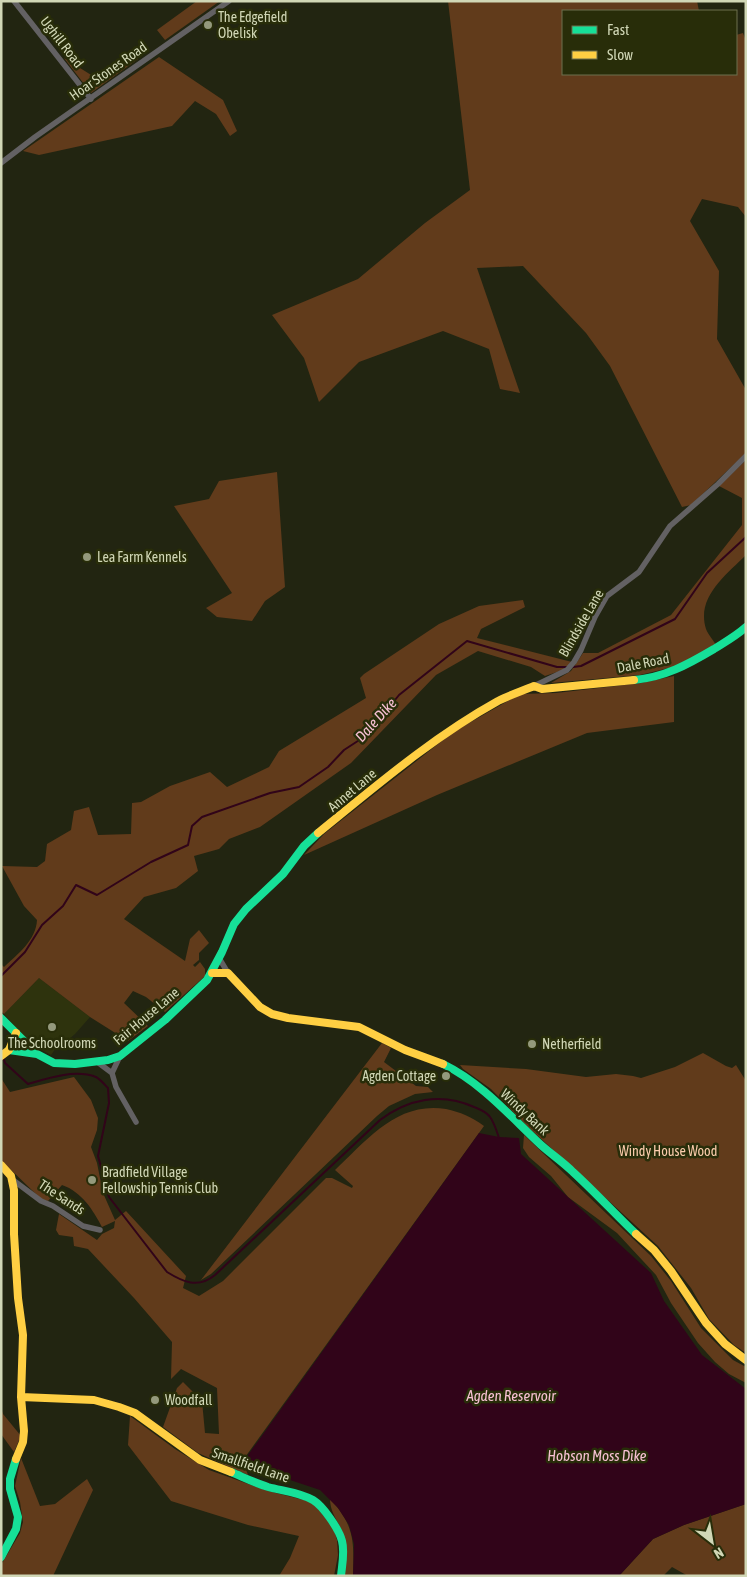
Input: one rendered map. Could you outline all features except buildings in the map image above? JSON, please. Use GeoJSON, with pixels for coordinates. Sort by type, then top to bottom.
{"type":"FeatureCollection","features":[{"type":"Feature","properties":{"kind":"street","name":"Ughill Road"},"geometry":{"type":"LineString","coordinates":[[14,1],[90,98]]}},
{"type":"Feature","properties":{"kind":"street","name":"Hoar Stones Road"},"geometry":{"type":"LineString","coordinates":[[1,163],[35,137],[229,1]]}},
{"type":"Feature","properties":{"kind":"street","name":"Blindside Lane"},"geometry":{"type":"LineString","coordinates":[[534,686],[567,670],[581,650],[595,617],[607,596],[638,572],[670,526],[718,484],[746,456]]}},
{"type":"Feature","properties":{"kind":"street","name":"Dale Road"},"geometry":{"type":"LineString","coordinates":[[534,686],[542,689],[641,679],[661,675],[677,670],[692,662],[731,639],[746,627]]}},
{"type":"Feature","properties":{"kind":"street","name":"Annet Lane"},"geometry":{"type":"LineString","coordinates":[[221,955],[234,924],[315,836],[397,769],[452,729],[500,700],[534,686]]}},
{"type":"Feature","properties":{"kind":"street","name":"Fair House Lane"},"geometry":{"type":"LineString","coordinates":[[1,1018],[37,1054],[54,1063],[67,1064],[96,1061],[120,1056],[165,1020],[207,980],[221,955]]}},
{"type":"Feature","properties":{"kind":"street","name":"Windy Bank"},"geometry":{"type":"LineString","coordinates":[[221,955],[228,973],[260,1007],[272,1014],[288,1018],[359,1027],[405,1050],[445,1065],[471,1081],[573,1172],[604,1204],[654,1250],[671,1270],[706,1323],[725,1344],[746,1360]]}},
{"type":"Feature","properties":{"kind":"street"},"geometry":{"type":"LineString","coordinates":[[212,973],[228,973]]}},
{"type":"Feature","properties":{"kind":"street"},"geometry":{"type":"LineString","coordinates":[[16,1033],[6,1052],[37,1054]]}},
{"type":"Feature","properties":{"kind":"street"},"geometry":{"type":"LineString","coordinates":[[112,1073],[120,1056]]}},
{"type":"Feature","properties":{"kind":"street"},"geometry":{"type":"LineString","coordinates":[[96,1061],[112,1073],[116,1087],[136,1122]]}},
{"type":"Feature","properties":{"kind":"street"},"geometry":{"type":"LineString","coordinates":[[1,1165],[13,1180],[18,1298],[23,1335],[21,1398],[24,1431],[23,1442],[17,1455],[10,1484],[18,1516],[16,1529],[1,1557]]}},
{"type":"Feature","properties":{"kind":"street","name":"The Sands"},"geometry":{"type":"LineString","coordinates":[[13,1180],[83,1226],[100,1230]]}},
{"type":"Feature","properties":{"kind":"street","name":"Smallfield Lane"},"geometry":{"type":"LineString","coordinates":[[21,1398],[94,1400],[119,1407],[135,1413],[200,1460],[260,1484],[292,1492],[313,1500],[320,1505],[333,1523],[342,1541],[342,1576]]}},
{"type":"Feature","properties":{"kind":"shaded area"},"geometry":{"type":"Polygon","coordinates":[[[39,978],[90,1017],[75,1034],[63,1044],[58,1045],[51,1055],[32,1045],[4,1014],[39,978]]]}},
{"type":"Feature","properties":{"kind":"green space"},"geometry":{"type":"Polygon","coordinates":[[[197,1],[220,1],[165,40],[157,30],[197,1]]]}},
{"type":"Feature","properties":{"kind":"green space"},"geometry":{"type":"Polygon","coordinates":[[[448,1],[697,1],[699,10],[562,10],[562,75],[737,75],[737,35],[743,33],[746,41],[746,217],[738,207],[702,199],[690,221],[719,271],[717,339],[746,390],[746,453],[691,505],[682,507],[610,366],[586,333],[523,266],[477,268],[520,393],[500,389],[489,349],[443,331],[359,362],[319,402],[304,358],[272,315],[358,279],[425,223],[470,190],[448,1]]]}},
{"type":"Feature","properties":{"kind":"green space"},"geometry":{"type":"Polygon","coordinates":[[[131,51],[138,59],[91,93],[64,58],[96,78],[131,51]]]}},
{"type":"Feature","properties":{"kind":"green space"},"geometry":{"type":"Polygon","coordinates":[[[159,57],[223,100],[237,131],[230,136],[216,114],[195,101],[172,126],[39,155],[23,151],[159,57]]]}},
{"type":"Feature","properties":{"kind":"green space"},"geometry":{"type":"Polygon","coordinates":[[[746,460],[746,555],[722,579],[709,597],[705,607],[706,629],[716,645],[677,666],[640,675],[551,683],[571,671],[583,653],[598,653],[671,615],[742,525],[742,498],[719,486],[746,460]]]}},
{"type":"Feature","properties":{"kind":"green space"},"geometry":{"type":"Polygon","coordinates":[[[277,472],[285,587],[265,601],[252,621],[217,617],[206,608],[232,593],[174,506],[209,499],[219,481],[277,472]]]}},
{"type":"Feature","properties":{"kind":"green space"},"geometry":{"type":"Polygon","coordinates":[[[523,600],[525,607],[481,629],[477,638],[572,662],[566,669],[545,676],[531,667],[478,651],[436,675],[351,763],[260,827],[229,839],[219,849],[194,856],[198,871],[176,888],[144,897],[124,919],[185,961],[190,939],[199,930],[209,943],[199,953],[199,960],[193,965],[195,967],[200,962],[205,969],[205,976],[165,1012],[146,997],[133,991],[124,1003],[148,1026],[128,1041],[90,1017],[39,978],[4,1014],[1,1011],[1,964],[4,967],[30,940],[37,920],[24,906],[2,866],[37,867],[45,861],[47,844],[71,830],[74,811],[89,807],[98,835],[131,834],[132,803],[141,802],[170,786],[210,772],[227,787],[269,767],[279,751],[366,698],[360,678],[364,674],[439,624],[479,606],[523,600]]]}},
{"type":"Feature","properties":{"kind":"green space"},"geometry":{"type":"Polygon","coordinates":[[[674,676],[674,722],[587,733],[437,795],[304,855],[324,834],[455,731],[520,694],[556,693],[641,683],[674,676]]]}},
{"type":"Feature","properties":{"kind":"green space"},"geometry":{"type":"Polygon","coordinates":[[[382,1043],[391,1048],[384,1062],[416,1086],[428,1087],[433,1092],[415,1094],[389,1106],[211,1274],[201,1280],[382,1043]]]}},
{"type":"Feature","properties":{"kind":"green space","name":"Windy House Wood"},"geometry":{"type":"Polygon","coordinates":[[[703,1053],[726,1066],[732,1068],[736,1065],[746,1081],[746,1353],[734,1345],[709,1319],[691,1288],[658,1246],[526,1125],[491,1089],[460,1065],[526,1069],[586,1077],[616,1074],[641,1078],[675,1067],[703,1053]]]}},
{"type":"Feature","properties":{"kind":"green space"},"geometry":{"type":"Polygon","coordinates":[[[74,1077],[91,1100],[98,1118],[97,1130],[91,1147],[97,1163],[103,1193],[115,1220],[126,1211],[186,1276],[183,1288],[199,1296],[223,1281],[326,1178],[332,1178],[352,1188],[353,1186],[335,1170],[384,1125],[412,1111],[428,1108],[446,1109],[466,1115],[484,1126],[243,1460],[248,1475],[198,1453],[163,1427],[177,1388],[183,1382],[202,1401],[205,1433],[219,1434],[217,1388],[181,1369],[171,1379],[172,1342],[88,1249],[74,1246],[73,1237],[59,1235],[56,1230],[59,1214],[97,1240],[102,1234],[114,1228],[115,1221],[102,1227],[91,1208],[81,1197],[62,1185],[48,1201],[41,1199],[1,1160],[1,1078],[10,1092],[74,1077]]]}},
{"type":"Feature","properties":{"kind":"green space"},"geometry":{"type":"Polygon","coordinates":[[[524,1135],[651,1256],[671,1281],[701,1328],[733,1360],[746,1367],[746,1383],[729,1374],[698,1343],[671,1303],[656,1275],[617,1233],[568,1197],[551,1176],[529,1157],[523,1148],[524,1135]]]}},
{"type":"Feature","properties":{"kind":"green space"},"geometry":{"type":"Polygon","coordinates":[[[1,1408],[3,1414],[21,1436],[14,1452],[1,1434],[1,1408]]]}},
{"type":"Feature","properties":{"kind":"green space"},"geometry":{"type":"Polygon","coordinates":[[[130,1416],[175,1449],[209,1470],[268,1491],[312,1502],[333,1527],[337,1540],[338,1555],[334,1576],[279,1576],[290,1558],[299,1536],[248,1525],[171,1501],[128,1445],[130,1416]]]}},
{"type":"Feature","properties":{"kind":"green space"},"geometry":{"type":"Polygon","coordinates":[[[21,1458],[40,1506],[55,1504],[87,1479],[93,1490],[53,1576],[1,1576],[1,1565],[20,1533],[23,1522],[15,1486],[21,1458]]]}},
{"type":"Feature","properties":{"kind":"green space"},"geometry":{"type":"Polygon","coordinates":[[[330,1499],[349,1526],[353,1544],[353,1576],[345,1576],[345,1540],[332,1510],[330,1499]]]}},
{"type":"Feature","properties":{"kind":"green space"},"geometry":{"type":"Polygon","coordinates":[[[746,1504],[746,1576],[688,1576],[672,1567],[663,1576],[619,1576],[653,1539],[684,1525],[746,1504]]]}},
{"type":"Feature","properties":{"kind":"water","name":"Agden Reservoir"},"geometry":{"type":"Polygon","coordinates":[[[479,1133],[519,1138],[521,1154],[651,1273],[664,1301],[702,1355],[746,1389],[746,1504],[684,1525],[653,1539],[619,1576],[353,1576],[354,1544],[349,1525],[338,1508],[320,1490],[248,1466],[248,1455],[479,1133]]]}},
{"type":"Feature","properties":{"kind":"waterway","name":"Dale Dike"},"geometry":{"type":"LineString","coordinates":[[573,667],[581,666],[675,619],[707,573],[746,537]]}},
{"type":"Feature","properties":{"kind":"waterway","name":"Dale Dike"},"geometry":{"type":"LineString","coordinates":[[1,976],[25,952],[42,925],[63,906],[76,885],[97,895],[151,862],[188,845],[192,826],[202,817],[270,793],[299,787],[328,767],[344,750],[367,735],[399,695],[467,641],[557,667],[568,667]]}},
{"type":"Feature","properties":{"kind":"waterway"},"geometry":{"type":"LineString","coordinates":[[3,1056],[5,1063],[28,1084],[62,1075],[79,1074],[96,1077],[108,1088],[109,1103],[98,1156],[109,1197],[167,1272],[179,1279],[197,1283],[203,1282],[215,1275],[380,1120],[402,1107],[425,1100],[437,1099],[462,1102],[489,1115],[499,1138]]}},
{"type":"Feature","properties":{"kind":"traffic: fast"},"geometry":{"type":"LineString","coordinates":[[634,680],[656,676],[685,665],[704,655],[746,627]]}},
{"type":"Feature","properties":{"kind":"traffic: fast"},"geometry":{"type":"LineString","coordinates":[[1,1018],[37,1054],[54,1063],[75,1064],[108,1060],[120,1056],[165,1020],[207,980],[234,924],[246,909],[283,874],[304,846],[318,833]]}},
{"type":"Feature","properties":{"kind":"traffic: fast"},"geometry":{"type":"LineString","coordinates":[[9,1050],[37,1054]]}},
{"type":"Feature","properties":{"kind":"traffic: fast"},"geometry":{"type":"LineString","coordinates":[[443,1064],[483,1090],[581,1180],[636,1234]]}},
{"type":"Feature","properties":{"kind":"traffic: fast"},"geometry":{"type":"LineString","coordinates":[[1,1557],[16,1529],[18,1517],[10,1489],[10,1479],[16,1459]]}},
{"type":"Feature","properties":{"kind":"traffic: fast"},"geometry":{"type":"LineString","coordinates":[[231,1472],[268,1487],[302,1495],[317,1503],[334,1524],[342,1541],[341,1576]]}},
{"type":"Feature","properties":{"kind":"traffic: slow"},"geometry":{"type":"LineString","coordinates":[[318,833],[428,746],[498,701],[534,686],[542,689],[634,680]]}},
{"type":"Feature","properties":{"kind":"traffic: slow"},"geometry":{"type":"LineString","coordinates":[[212,973],[228,973],[260,1007],[272,1014],[288,1018],[359,1027],[405,1050],[443,1064]]}},
{"type":"Feature","properties":{"kind":"traffic: slow"},"geometry":{"type":"LineString","coordinates":[[1,1056],[9,1050],[16,1033]]}},
{"type":"Feature","properties":{"kind":"traffic: slow"},"geometry":{"type":"LineString","coordinates":[[1,1165],[11,1176],[14,1190],[14,1234],[18,1298],[23,1335],[21,1397],[24,1431],[23,1442],[16,1459]]}},
{"type":"Feature","properties":{"kind":"traffic: slow"},"geometry":{"type":"LineString","coordinates":[[636,1234],[654,1250],[671,1271],[706,1323],[725,1344],[746,1360]]}},
{"type":"Feature","properties":{"kind":"traffic: slow"},"geometry":{"type":"LineString","coordinates":[[21,1397],[94,1400],[119,1407],[135,1413],[200,1460],[231,1472]]}},
{"type":"Feature","properties":{"kind":"place","name":"The Edgefield Obelisk"},"geometry":{"type":"Point","coordinates":[208,25]}},
{"type":"Feature","properties":{"kind":"place","name":"Lea Farm Kennels"},"geometry":{"type":"Point","coordinates":[87,557]}},
{"type":"Feature","properties":{"kind":"place","name":"The Schoolrooms"},"geometry":{"type":"Point","coordinates":[52,1027]}},
{"type":"Feature","properties":{"kind":"place","name":"Netherfield"},"geometry":{"type":"Point","coordinates":[532,1044]}},
{"type":"Feature","properties":{"kind":"place","name":"Agden Cottage"},"geometry":{"type":"Point","coordinates":[446,1076]}},
{"type":"Feature","properties":{"kind":"place","name":"Bradfield Village Fellowship Tennis Club"},"geometry":{"type":"Point","coordinates":[92,1180]}},
{"type":"Feature","properties":{"kind":"place","name":"Woodfall"},"geometry":{"type":"Point","coordinates":[155,1400]}},
{"type":"Feature","properties":{"kind":"water label","name":"Hobson Moss Dike"},"geometry":{"type":"Point","coordinates":[597,1456]}}]}
